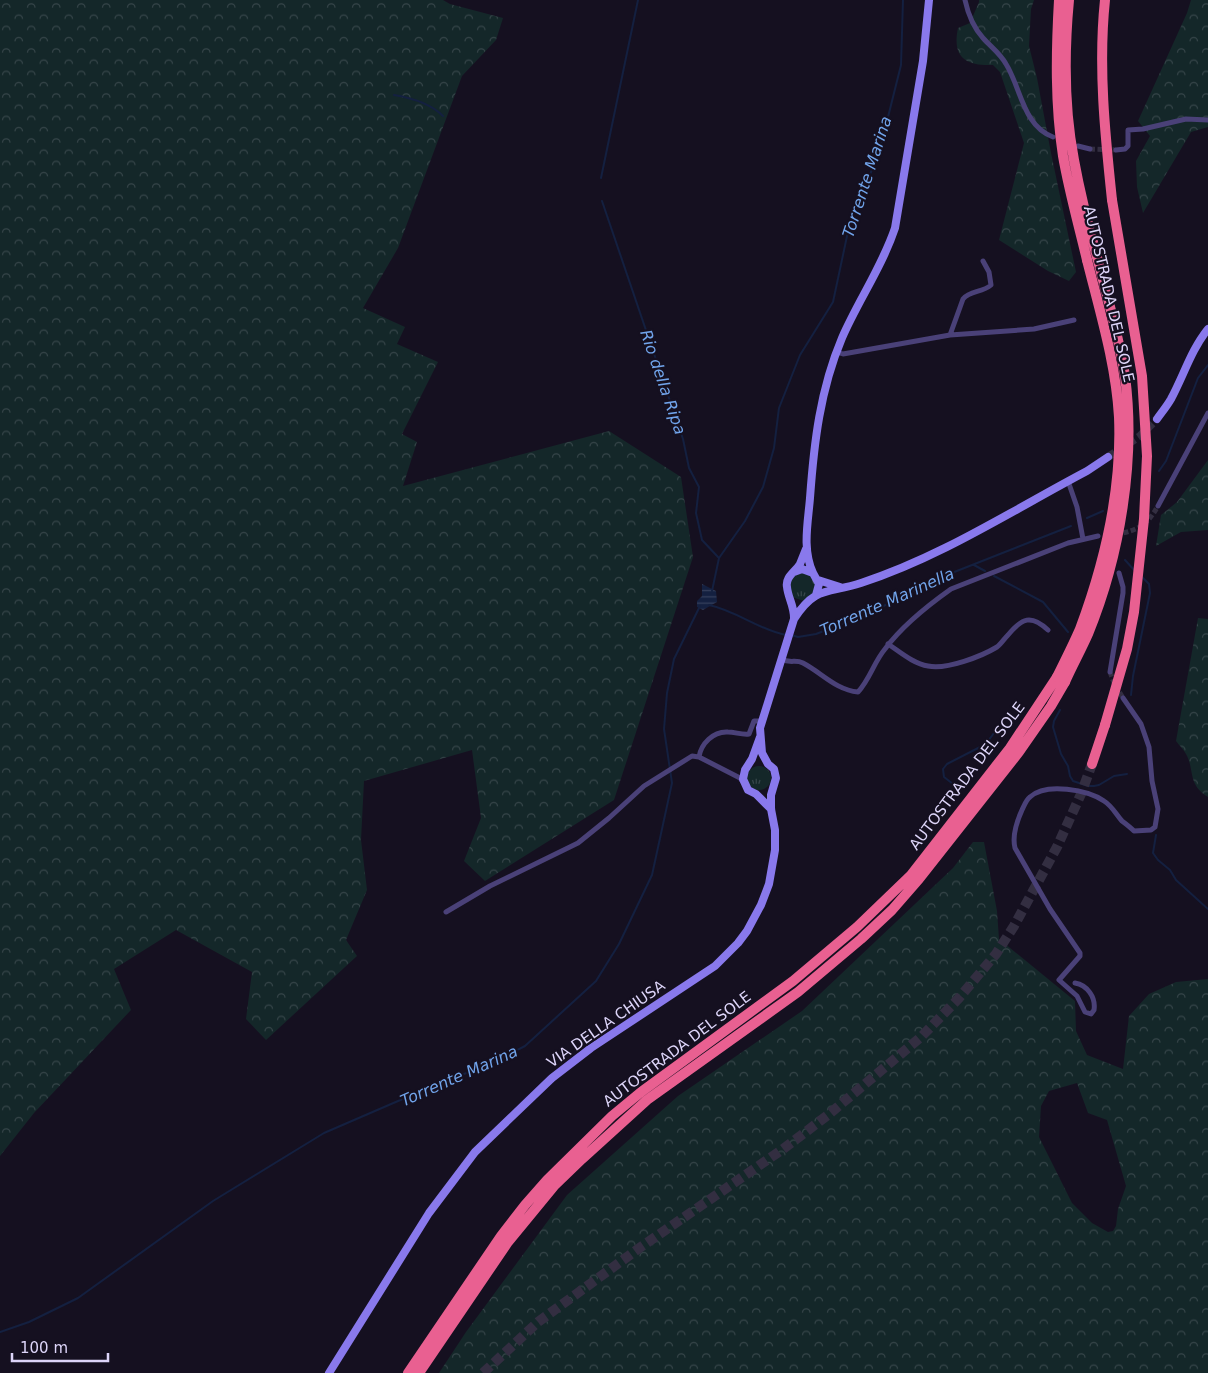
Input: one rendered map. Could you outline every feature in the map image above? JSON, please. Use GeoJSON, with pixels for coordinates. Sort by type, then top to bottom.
{"type":"FeatureCollection","features":[{"type":"Feature","properties":{"kind":"highway","name":"AUTOSTRADA DEL SOLE"},"geometry":{"type":"LineString","coordinates":[[1059,0],[1056,71],[1060,129],[1065,165],[1092,259]]}},
{"type":"Feature","properties":{"kind":"highway","name":"AUTOSTRADA DEL SOLE"},"geometry":{"type":"LineString","coordinates":[[419,1373],[435,1341],[501,1236],[525,1205],[551,1183],[575,1150],[641,1092],[793,981],[857,927],[904,881],[950,826],[1061,680],[1098,576],[1110,526],[1117,475],[1119,417],[1115,378],[1069,129],[1066,50],[1069,0]]}},
{"type":"Feature","properties":{"kind":"highway","name":"AUTOSTRADA DEL SOLE"},"geometry":{"type":"LineString","coordinates":[[1092,764],[1126,650],[1134,612],[1144,519],[1147,456],[1142,376],[1112,200],[1103,97],[1103,18],[1105,0]]}},
{"type":"Feature","properties":{"kind":"highway","name":"AUTOSTRADA DEL SOLE"},"geometry":{"type":"LineString","coordinates":[[408,1373],[435,1341]]}},
{"type":"Feature","properties":{"kind":"main road"},"geometry":{"type":"LineString","coordinates":[[793,622],[793,606],[787,582],[806,549],[816,427],[825,386],[837,352],[847,327],[886,254],[895,228],[923,61],[929,0]]}},
{"type":"Feature","properties":{"kind":"main road"},"geometry":{"type":"LineString","coordinates":[[1157,419],[1171,399],[1199,340],[1208,329]]}},
{"type":"Feature","properties":{"kind":"main road"},"geometry":{"type":"LineString","coordinates":[[789,594],[796,600],[812,598],[821,592],[861,583],[921,560],[1087,471],[1108,457]]}},
{"type":"Feature","properties":{"kind":"main road"},"geometry":{"type":"LineString","coordinates":[[806,549],[816,576]]}},
{"type":"Feature","properties":{"kind":"main road"},"geometry":{"type":"LineString","coordinates":[[794,572],[806,569],[816,576],[842,588]]}},
{"type":"Feature","properties":{"kind":"main road","name":"VIA DELLA CHIUSA"},"geometry":{"type":"LineString","coordinates":[[329,1373],[429,1213],[475,1152],[552,1078],[591,1048],[715,966],[738,943],[761,905],[771,875],[775,839],[771,809],[772,789],[776,778],[774,769],[768,764],[762,753],[760,737],[762,721],[793,622],[819,588],[816,576]]}},
{"type":"Feature","properties":{"kind":"main road","name":"VIA DELLA CHIUSA"},"geometry":{"type":"LineString","coordinates":[[744,783],[746,769],[760,737]]}},
{"type":"Feature","properties":{"kind":"main road"},"geometry":{"type":"LineString","coordinates":[[746,769],[759,762],[768,764]]}},
{"type":"Feature","properties":{"kind":"main road"},"geometry":{"type":"LineString","coordinates":[[744,783],[748,790],[756,794],[771,809]]}},
{"type":"Feature","properties":{"kind":"main road"},"geometry":{"type":"LineString","coordinates":[[756,794],[765,794],[772,789]]}},
{"type":"Feature","properties":{"kind":"street"},"geometry":{"type":"LineString","coordinates":[[965,0],[969,16],[978,33],[1006,63],[1033,122],[1044,132],[1053,136]]}},
{"type":"Feature","properties":{"kind":"street"},"geometry":{"type":"LineString","coordinates":[[1116,150],[1125,149],[1128,146],[1128,130],[1143,129],[1186,119],[1208,120]]}},
{"type":"Feature","properties":{"kind":"street"},"geometry":{"type":"LineString","coordinates":[[1078,146],[1090,149]]}},
{"type":"Feature","properties":{"kind":"street"},"geometry":{"type":"LineString","coordinates":[[950,335],[963,299],[967,295],[988,288],[991,285],[989,272],[983,261]]}},
{"type":"Feature","properties":{"kind":"street"},"geometry":{"type":"LineString","coordinates":[[837,352],[843,354],[950,335],[1034,329],[1074,320]]}},
{"type":"Feature","properties":{"kind":"street"},"geometry":{"type":"LineString","coordinates":[[1158,506],[1208,413]]}},
{"type":"Feature","properties":{"kind":"street"},"geometry":{"type":"LineString","coordinates":[[1068,481],[1077,507],[1083,539]]}},
{"type":"Feature","properties":{"kind":"street"},"geometry":{"type":"LineString","coordinates":[[781,659],[788,662],[801,662],[843,689],[858,692],[865,685],[888,644],[906,626],[951,589],[1059,547],[1098,536]]}},
{"type":"Feature","properties":{"kind":"street"},"geometry":{"type":"LineString","coordinates":[[1110,672],[1124,587],[1119,572]]}},
{"type":"Feature","properties":{"kind":"street"},"geometry":{"type":"LineString","coordinates":[[888,644],[922,665],[944,667],[962,662],[999,646],[1013,629],[1028,620],[1038,621],[1048,630]]}},
{"type":"Feature","properties":{"kind":"street"},"geometry":{"type":"LineString","coordinates":[[1075,983],[1085,986],[1094,999],[1095,1007],[1091,1014],[1085,1012],[1077,996],[1059,980],[1080,956],[1080,953],[1046,901],[1014,843],[1020,815],[1030,797],[1056,788],[1074,790],[1096,796],[1106,802],[1134,831],[1150,830],[1155,827],[1158,808],[1152,781],[1149,747],[1141,724],[1123,698]]}},
{"type":"Feature","properties":{"kind":"street"},"geometry":{"type":"LineString","coordinates":[[699,757],[701,748],[718,734],[728,732],[749,734],[753,722],[756,720],[762,721]]}},
{"type":"Feature","properties":{"kind":"street"},"geometry":{"type":"LineString","coordinates":[[446,912],[490,886],[578,843],[653,780],[692,756],[699,757],[740,778],[744,783]]}},
{"type":"Feature","properties":{"kind":"street"},"geometry":{"type":"LineString","coordinates":[[732,774],[746,769]]}},
{"type":"Feature","properties":{"kind":"green space"},"geometry":{"type":"Polygon","coordinates":[[[0,0],[443,0],[450,4],[503,18],[496,40],[462,76],[398,248],[363,308],[405,327],[397,344],[438,362],[402,434],[417,442],[403,486],[609,431],[681,477],[693,557],[614,800],[485,881],[464,861],[481,818],[472,750],[364,781],[361,840],[367,890],[346,940],[357,956],[266,1040],[246,1019],[252,972],[176,930],[114,969],[131,1010],[34,1113],[0,1156],[0,0]]]}},
{"type":"Feature","properties":{"kind":"green space"},"geometry":{"type":"Polygon","coordinates":[[[979,0],[1034,0],[1031,9],[1029,46],[1076,272],[1069,281],[1048,271],[999,240],[1024,143],[1000,72],[993,65],[975,64],[968,61],[959,53],[957,46],[958,28],[970,23],[979,0]]]}},
{"type":"Feature","properties":{"kind":"green space"},"geometry":{"type":"Polygon","coordinates":[[[1191,0],[1208,0],[1208,127],[1191,132],[1143,213],[1137,187],[1136,161],[1150,136],[1138,121],[1187,13],[1191,0]]]}},
{"type":"Feature","properties":{"kind":"green space"},"geometry":{"type":"Polygon","coordinates":[[[1208,460],[1208,530],[1181,532],[1156,546],[1161,515],[1177,502],[1208,460]]]}},
{"type":"Feature","properties":{"kind":"green space"},"geometry":{"type":"Polygon","coordinates":[[[810,571],[819,588],[804,601],[792,597],[788,578],[790,575],[810,571]]]}},
{"type":"Feature","properties":{"kind":"green space"},"geometry":{"type":"Polygon","coordinates":[[[1198,618],[1208,619],[1208,797],[1201,792],[1194,782],[1189,760],[1176,741],[1198,618]]]}},
{"type":"Feature","properties":{"kind":"green space"},"geometry":{"type":"Polygon","coordinates":[[[754,766],[764,766],[771,773],[771,783],[764,790],[754,790],[747,783],[747,773],[754,766]]]}},
{"type":"Feature","properties":{"kind":"green space"},"geometry":{"type":"Polygon","coordinates":[[[973,842],[984,842],[997,911],[999,939],[1075,1001],[1076,1031],[1087,1055],[1123,1069],[1129,1016],[1149,994],[1176,982],[1208,979],[1208,1373],[439,1373],[466,1332],[567,1195],[678,1096],[802,1011],[953,868],[973,842]],[[1077,1083],[1049,1091],[1041,1106],[1039,1137],[1072,1203],[1092,1223],[1108,1232],[1113,1231],[1116,1226],[1118,1209],[1126,1186],[1107,1120],[1088,1113],[1077,1083]]]}},
{"type":"Feature","properties":{"kind":"water"},"geometry":{"type":"Polygon","coordinates":[[[702,584],[716,591],[717,602],[703,610],[697,607],[697,601],[702,596],[702,584]]]}},
{"type":"Feature","properties":{"kind":"waterway","name":"Rio della Ripa"},"geometry":{"type":"LineString","coordinates":[[601,178],[638,0]]}},
{"type":"Feature","properties":{"kind":"waterway","name":"Torrente Marina"},"geometry":{"type":"LineString","coordinates":[[712,591],[719,558],[745,521],[763,487],[774,448],[779,408],[800,355],[833,302],[850,222],[879,153],[901,65],[903,0]]}},
{"type":"Feature","properties":{"kind":"waterway"},"geometry":{"type":"LineString","coordinates":[[394,95],[420,102],[438,111],[443,116]]}},
{"type":"Feature","properties":{"kind":"waterway","name":"Rio della Ripa"},"geometry":{"type":"LineString","coordinates":[[602,201],[683,439],[689,468],[699,487],[696,513],[702,540],[718,557]]}},
{"type":"Feature","properties":{"kind":"waterway","name":"Torrente Marinella"},"geometry":{"type":"LineString","coordinates":[[1159,471],[1166,461],[1198,378],[1208,365]]}},
{"type":"Feature","properties":{"kind":"waterway","name":"Torrente Marinella"},"geometry":{"type":"LineString","coordinates":[[1087,518],[1103,511]]}},
{"type":"Feature","properties":{"kind":"waterway","name":"Torrente Marinella"},"geometry":{"type":"LineString","coordinates":[[791,635],[798,637],[816,634],[868,614],[934,580],[1071,526]]}},
{"type":"Feature","properties":{"kind":"waterway"},"geometry":{"type":"LineString","coordinates":[[1125,560],[1135,571]]}},
{"type":"Feature","properties":{"kind":"waterway"},"geometry":{"type":"LineString","coordinates":[[974,565],[985,571]]}},
{"type":"Feature","properties":{"kind":"waterway"},"geometry":{"type":"LineString","coordinates":[[994,576],[1043,602],[1068,632]]}},
{"type":"Feature","properties":{"kind":"waterway"},"geometry":{"type":"LineString","coordinates":[[1131,695],[1133,676],[1150,593],[1149,584],[1142,577]]}},
{"type":"Feature","properties":{"kind":"waterway","name":"Torrente Marinella"},"geometry":{"type":"LineString","coordinates":[[709,605],[776,633],[786,635]]}},
{"type":"Feature","properties":{"kind":"waterway","name":"Torrente Marina"},"geometry":{"type":"LineString","coordinates":[[0,1332],[29,1322],[78,1298],[213,1201],[324,1133],[449,1079],[487,1066],[525,1046],[596,981],[619,944],[652,875],[672,783],[664,729],[667,693],[674,659],[700,606]]}},
{"type":"Feature","properties":{"kind":"waterway"},"geometry":{"type":"LineString","coordinates":[[1060,710],[1053,727],[1061,754],[1068,766],[1073,781],[1094,786],[1114,776],[1127,774]]}},
{"type":"Feature","properties":{"kind":"waterway"},"geometry":{"type":"LineString","coordinates":[[953,784],[944,777],[943,769],[947,764],[986,744],[1009,712]]}},
{"type":"Feature","properties":{"kind":"waterway"},"geometry":{"type":"LineString","coordinates":[[1156,835],[1153,853],[1170,870],[1176,880],[1208,909]]}},
{"type":"Feature","properties":{"kind":"tunnel"},"geometry":{"type":"LineString","coordinates":[[1090,149],[1116,150]]}},
{"type":"Feature","properties":{"kind":"tunnel"},"geometry":{"type":"LineString","coordinates":[[1108,457],[1140,436],[1157,419]]}},
{"type":"Feature","properties":{"kind":"tunnel"},"geometry":{"type":"LineString","coordinates":[[1116,534],[1141,526],[1150,518],[1158,506]]}},
{"type":"Feature","properties":{"kind":"tunnel"},"geometry":{"type":"LineString","coordinates":[[1110,672],[1123,698]]}},
{"type":"Feature","properties":{"kind":"tunnel"},"geometry":{"type":"LineString","coordinates":[[483,1373],[538,1322],[638,1249],[783,1149],[828,1115],[921,1037],[959,998],[996,954],[1014,926],[1057,847],[1081,794],[1092,764]]}}]}
